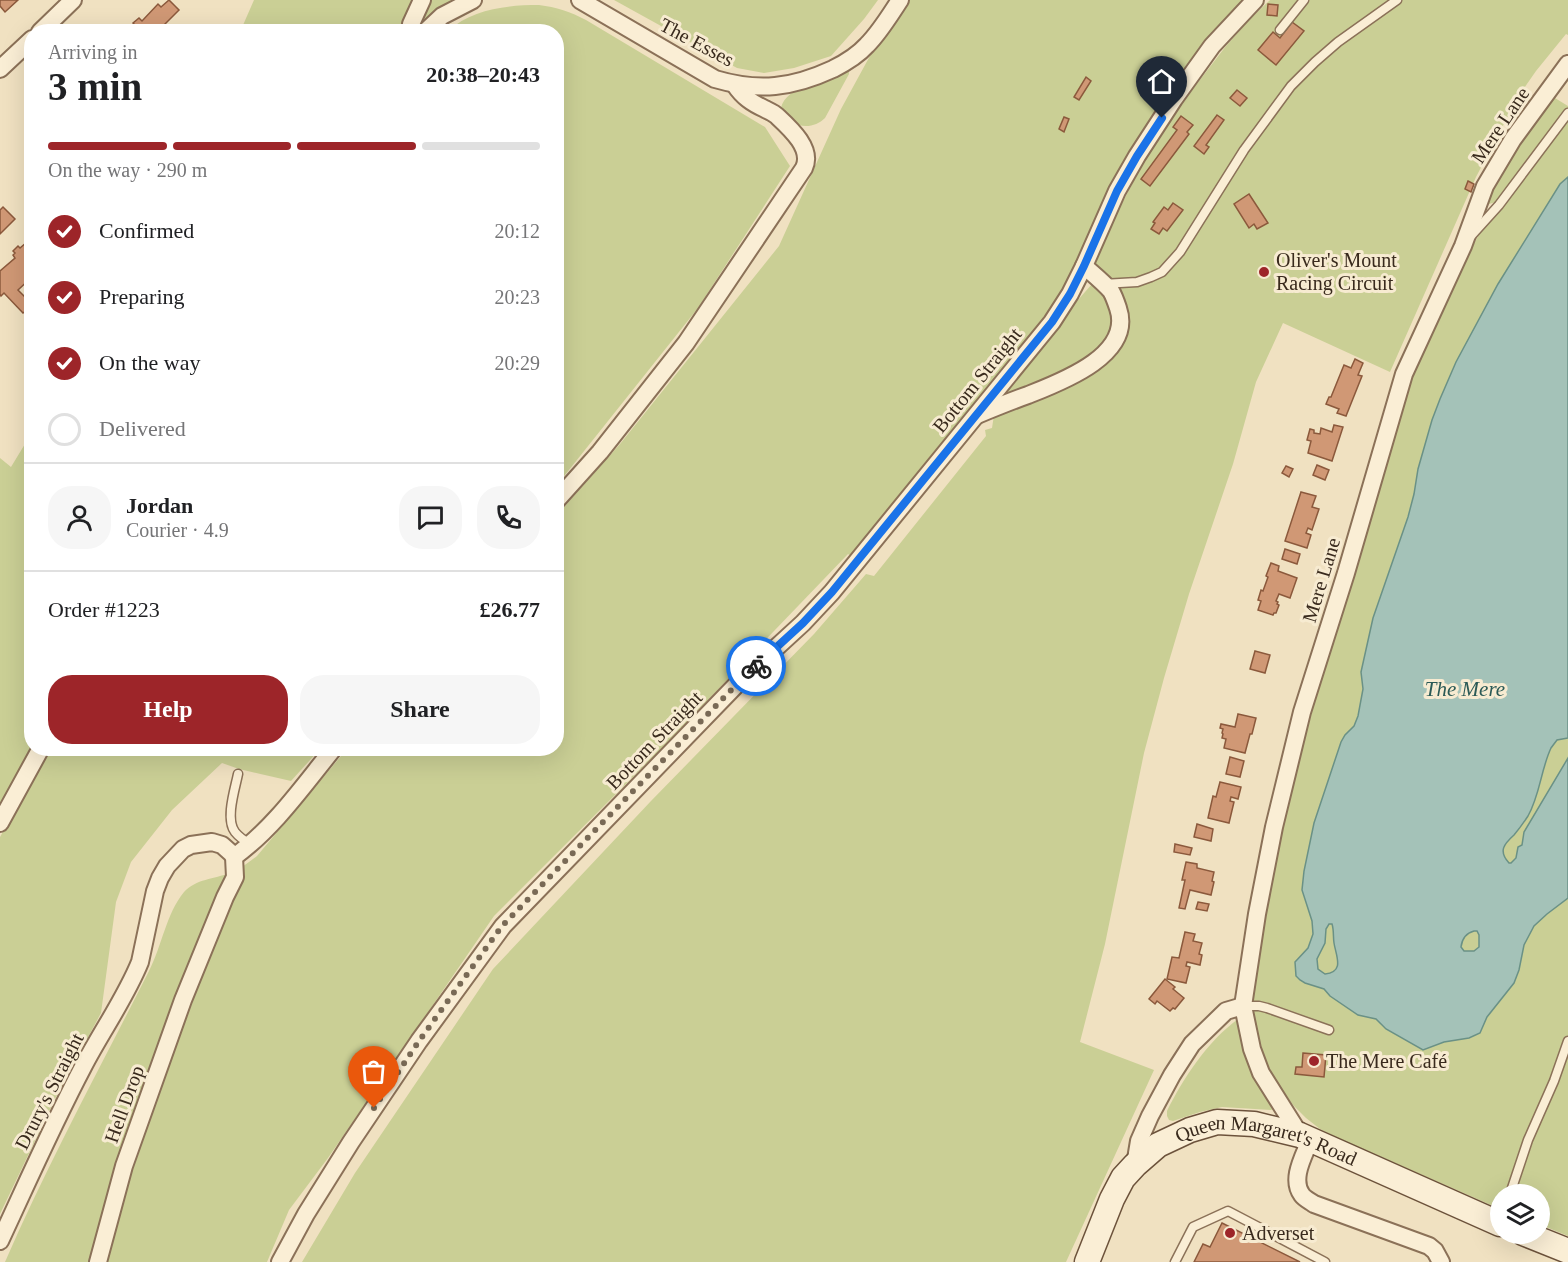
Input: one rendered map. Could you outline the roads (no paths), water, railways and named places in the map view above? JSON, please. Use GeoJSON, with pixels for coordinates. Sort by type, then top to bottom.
{"type":"FeatureCollection","features":[{"type":"Feature","properties":{"kind":"main road","name":"Queen Margaret's Road"},"geometry":{"type":"LineString","coordinates":[[1087,1262],[1112,1199],[1123,1178],[1135,1165],[1158,1145],[1190,1130],[1217,1122],[1254,1124],[1305,1137],[1490,1219]]}},
{"type":"Feature","properties":{"kind":"street"},"geometry":{"type":"LineString","coordinates":[[48,24],[73,0]]}},
{"type":"Feature","properties":{"kind":"street"},"geometry":{"type":"LineString","coordinates":[[411,24],[422,0]]}},
{"type":"Feature","properties":{"kind":"street"},"geometry":{"type":"LineString","coordinates":[[434,24],[442,16],[473,0]]}},
{"type":"Feature","properties":{"kind":"street","name":"The Esses"},"geometry":{"type":"LineString","coordinates":[[580,0],[716,79],[735,85],[783,86],[812,78],[844,63],[867,46],[900,0]]}},
{"type":"Feature","properties":{"kind":"street","name":"Bottom Straight"},"geometry":{"type":"LineString","coordinates":[[280,1262],[306,1214],[351,1142],[419,1041],[502,926],[741,680],[810,616],[832,592],[1052,322],[1070,294],[1117,191],[1137,156],[1212,46],[1255,0]]}},
{"type":"Feature","properties":{"kind":"street"},"geometry":{"type":"LineString","coordinates":[[0,69],[24,46]]}},
{"type":"Feature","properties":{"kind":"street","name":"Mere Lane"},"geometry":{"type":"LineString","coordinates":[[1305,1137],[1261,1073],[1251,1050],[1243,1006],[1257,914],[1272,838],[1302,712],[1346,573],[1404,374],[1463,246],[1485,186],[1498,162],[1568,64]]}},
{"type":"Feature","properties":{"kind":"street"},"geometry":{"type":"LineString","coordinates":[[564,492],[600,452],[686,343],[807,162],[805,150],[777,115],[747,100],[735,85]]}},
{"type":"Feature","properties":{"kind":"street"},"geometry":{"type":"LineString","coordinates":[[777,115],[776,100],[783,86]]}},
{"type":"Feature","properties":{"kind":"street"},"geometry":{"type":"LineString","coordinates":[[976,415],[1060,382],[1097,360],[1109,350],[1117,336],[1120,319],[1116,300],[1111,292],[1084,266]]}},
{"type":"Feature","properties":{"kind":"street"},"geometry":{"type":"LineString","coordinates":[[0,823],[37,756]]}},
{"type":"Feature","properties":{"kind":"street"},"geometry":{"type":"LineString","coordinates":[[234,857],[275,820],[327,756]]}},
{"type":"Feature","properties":{"kind":"street","name":"Drury's Straight"},"geometry":{"type":"LineString","coordinates":[[0,1241],[84,1065],[120,1004],[140,962],[155,891],[160,878],[174,856],[191,845],[212,842],[222,845],[234,857]]}},
{"type":"Feature","properties":{"kind":"street","name":"Hell Drop"},"geometry":{"type":"LineString","coordinates":[[98,1262],[124,1166],[183,1000],[235,878],[234,857]]}},
{"type":"Feature","properties":{"kind":"street"},"geometry":{"type":"LineString","coordinates":[[1135,1165],[1139,1141],[1150,1116],[1192,1044],[1226,1011],[1243,1006]]}},
{"type":"Feature","properties":{"kind":"street"},"geometry":{"type":"LineString","coordinates":[[1305,1137],[1298,1173],[1298,1186],[1303,1196],[1314,1204],[1429,1246],[1441,1262]]}},
{"type":"Feature","properties":{"kind":"lane"},"geometry":{"type":"LineString","coordinates":[[1280,30],[1304,0]]}},
{"type":"Feature","properties":{"kind":"lane"},"geometry":{"type":"LineString","coordinates":[[1103,284],[1137,282],[1162,272],[1180,252],[1244,150],[1291,86],[1338,42],[1397,0]]}},
{"type":"Feature","properties":{"kind":"lane"},"geometry":{"type":"LineString","coordinates":[[1463,246],[1500,205],[1568,113]]}},
{"type":"Feature","properties":{"kind":"lane"},"geometry":{"type":"LineString","coordinates":[[238,774],[231,823],[236,833],[250,844]]}},
{"type":"Feature","properties":{"kind":"lane"},"geometry":{"type":"LineString","coordinates":[[1243,1006],[1267,1008],[1329,1030]]}},
{"type":"Feature","properties":{"kind":"lane"},"geometry":{"type":"LineString","coordinates":[[1513,1184],[1528,1140],[1554,1081],[1568,1041]]}},
{"type":"Feature","properties":{"kind":"lane"},"geometry":{"type":"LineString","coordinates":[[1175,1262],[1193,1227],[1228,1211],[1325,1262]]}},
{"type":"Feature","properties":{"kind":"water","name":"The Mere"},"geometry":{"type":"Polygon","coordinates":[[[1568,177],[1568,738],[1557,740],[1551,748],[1532,808],[1503,851],[1509,863],[1516,858],[1518,847],[1522,845],[1524,832],[1568,758],[1568,898],[1534,926],[1524,945],[1514,983],[1487,1017],[1480,1033],[1423,1050],[1386,1029],[1376,1019],[1358,1015],[1330,996],[1324,989],[1305,983],[1296,976],[1295,962],[1308,948],[1313,934],[1312,921],[1302,890],[1304,871],[1314,823],[1341,742],[1354,726],[1358,716],[1363,689],[1361,672],[1373,618],[1408,517],[1418,469],[1432,420],[1456,362],[1498,284],[1560,184],[1568,177]],[[1329,924],[1326,929],[1325,943],[1317,959],[1318,969],[1325,974],[1335,970],[1338,963],[1333,926],[1329,924]],[[1477,931],[1463,939],[1461,947],[1464,951],[1474,951],[1479,947],[1479,935],[1477,931]]]}},
{"type":"Feature","properties":{"kind":"place","name":"Oliver's Mount Racing Circuit"},"geometry":{"type":"Point","coordinates":[1264,272]}},
{"type":"Feature","properties":{"kind":"place","name":"The Mere Café"},"geometry":{"type":"Point","coordinates":[1314,1061]}},
{"type":"Feature","properties":{"kind":"place","name":"Adverset"},"geometry":{"type":"Point","coordinates":[1230,1233]}}]}
